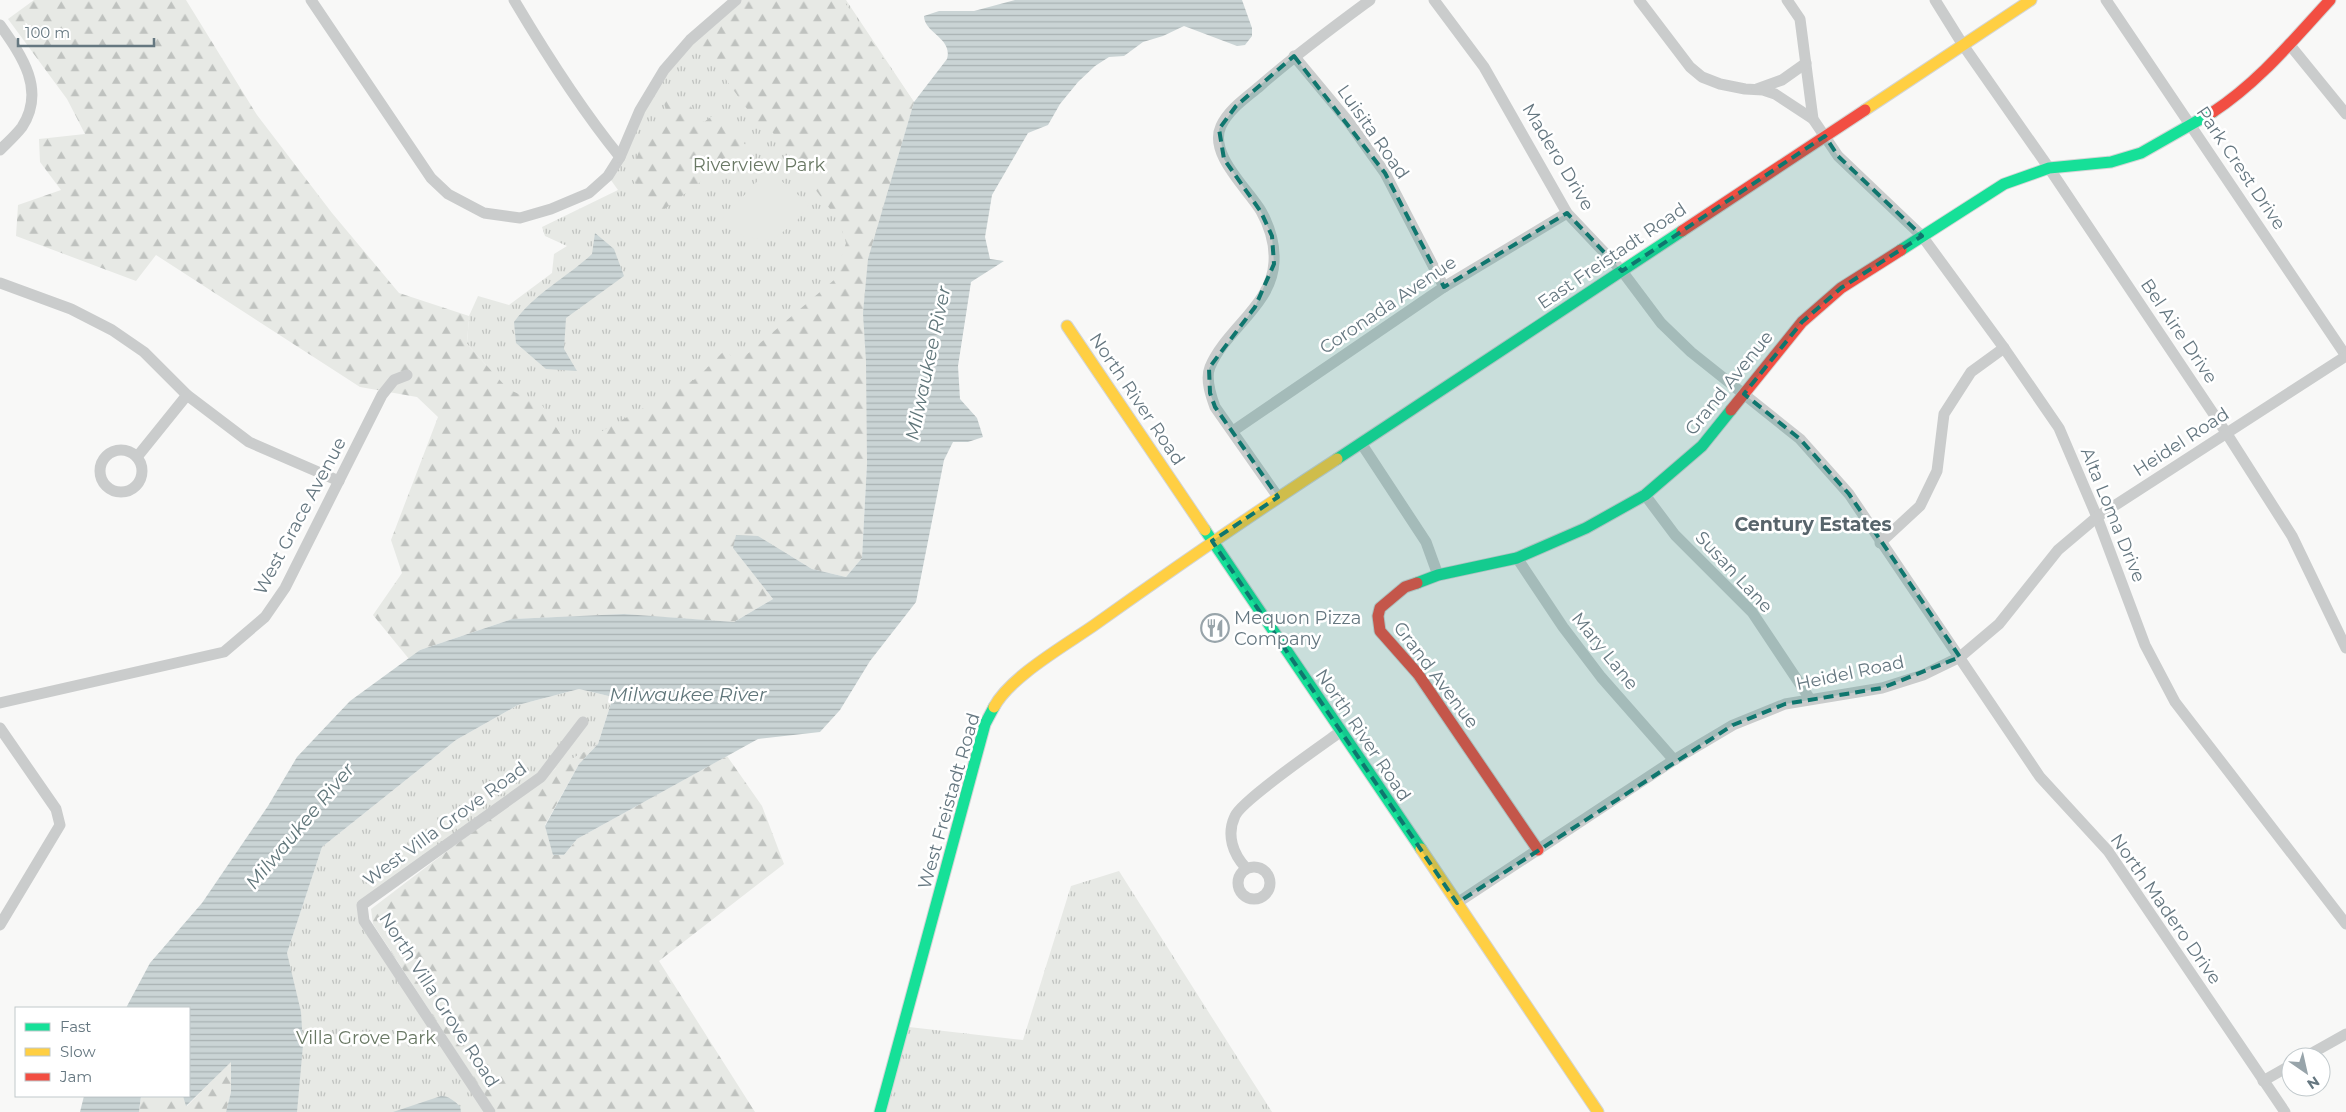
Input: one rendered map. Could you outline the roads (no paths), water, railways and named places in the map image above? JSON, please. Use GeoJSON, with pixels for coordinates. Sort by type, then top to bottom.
{"type":"FeatureCollection","features":[{"type":"Feature","properties":{"kind":"street"},"geometry":{"type":"LineString","coordinates":[[311,0],[431,178],[448,194],[484,213],[520,218],[551,209],[588,193],[608,176],[620,157],[640,110],[664,70],[690,40],[736,0]]}},
{"type":"Feature","properties":{"kind":"street"},"geometry":{"type":"LineString","coordinates":[[514,0],[588,116],[620,157]]}},
{"type":"Feature","properties":{"kind":"street"},"geometry":{"type":"LineString","coordinates":[[1278,497],[1216,407],[1210,393],[1210,368],[1225,342],[1255,307],[1266,289],[1274,264],[1272,236],[1261,212],[1224,159],[1219,144],[1219,129],[1226,116],[1236,106],[1294,56],[1370,0]]}},
{"type":"Feature","properties":{"kind":"street","name":"Madero Drive"},"geometry":{"type":"LineString","coordinates":[[1434,0],[1484,67],[1567,213],[1622,271],[1661,324],[1691,352],[1800,439],[1849,494],[1880,543],[1960,656]]}},
{"type":"Feature","properties":{"kind":"street"},"geometry":{"type":"LineString","coordinates":[[1639,0],[1690,67],[1702,77],[1720,84],[1775,94],[1813,119]]}},
{"type":"Feature","properties":{"kind":"street"},"geometry":{"type":"LineString","coordinates":[[1787,0],[1800,19],[1813,119]]}},
{"type":"Feature","properties":{"kind":"street","name":"Bel Aire Drive"},"geometry":{"type":"LineString","coordinates":[[1935,0],[1963,45],[2049,168],[2227,434],[2292,536],[2346,648]]}},
{"type":"Feature","properties":{"kind":"street","name":"East Freistadt Road"},"geometry":{"type":"LineString","coordinates":[[1212,541],[2031,0]]}},
{"type":"Feature","properties":{"kind":"street","name":"Park Crest Drive"},"geometry":{"type":"LineString","coordinates":[[2106,0],[2346,356]]}},
{"type":"Feature","properties":{"kind":"street","name":"Grand Avenue"},"geometry":{"type":"LineString","coordinates":[[1538,850],[1418,674],[1380,631],[1378,616],[1380,608],[1405,587],[1438,576],[1517,558],[1586,528],[1645,495],[1702,446],[1802,322],[1841,288],[2004,184],[2049,168],[2111,162],[2134,155],[2191,126],[2243,91],[2261,76],[2330,0]]}},
{"type":"Feature","properties":{"kind":"street"},"geometry":{"type":"LineString","coordinates":[[0,25],[27,66],[32,86],[32,105],[22,128],[0,150]]}},
{"type":"Feature","properties":{"kind":"street"},"geometry":{"type":"LineString","coordinates":[[2289,44],[2346,114]]}},
{"type":"Feature","properties":{"kind":"street","name":"Luisita Road"},"geometry":{"type":"LineString","coordinates":[[1294,56],[1348,121],[1385,173],[1444,287]]}},
{"type":"Feature","properties":{"kind":"street"},"geometry":{"type":"LineString","coordinates":[[1756,90],[1782,80],[1806,63]]}},
{"type":"Feature","properties":{"kind":"street","name":"Alta Loma Drive"},"geometry":{"type":"LineString","coordinates":[[1813,119],[1838,156],[1922,236],[2004,348],[2058,428],[2098,516],[2145,645],[2175,702],[2346,924]]}},
{"type":"Feature","properties":{"kind":"street","name":"Coronada Avenue"},"geometry":{"type":"LineString","coordinates":[[1233,431],[1444,287],[1567,213]]}},
{"type":"Feature","properties":{"kind":"street"},"geometry":{"type":"LineString","coordinates":[[0,283],[71,309],[112,330],[144,352],[187,395],[249,442],[339,481]]}},
{"type":"Feature","properties":{"kind":"street","name":"North River Road"},"geometry":{"type":"LineString","coordinates":[[1067,326],[1598,1112]]}},
{"type":"Feature","properties":{"kind":"street"},"geometry":{"type":"LineString","coordinates":[[1880,543],[1920,506],[1936,471],[1944,414],[1972,372],[2004,348]]}},
{"type":"Feature","properties":{"kind":"street","name":"Heidel Road"},"geometry":{"type":"LineString","coordinates":[[1457,903],[1674,760],[1748,718],[1785,704],[1882,688],[1923,675],[1960,656],[1999,624],[2058,550],[2098,516],[2346,356]]}},
{"type":"Feature","properties":{"kind":"street","name":"West Grace Avenue"},"geometry":{"type":"LineString","coordinates":[[0,703],[224,652],[265,617],[285,588],[384,392],[394,380],[407,374]]}},
{"type":"Feature","properties":{"kind":"street"},"geometry":{"type":"LineString","coordinates":[[137,457],[187,395]]}},
{"type":"Feature","properties":{"kind":"street"},"geometry":{"type":"LineString","coordinates":[[1361,443],[1426,542],[1438,576]]}},
{"type":"Feature","properties":{"kind":"street","name":"Susan Lane"},"geometry":{"type":"LineString","coordinates":[[1645,495],[1675,535],[1752,612],[1810,699]]}},
{"type":"Feature","properties":{"kind":"street","name":"West Freistadt Road"},"geometry":{"type":"LineString","coordinates":[[880,1112],[985,724],[998,698],[1034,667],[1212,541]]}},
{"type":"Feature","properties":{"kind":"street","name":"Mary Lane"},"geometry":{"type":"LineString","coordinates":[[1517,558],[1562,628],[1601,677],[1674,760]]}},
{"type":"Feature","properties":{"kind":"street","name":"North Madero Drive"},"geometry":{"type":"LineString","coordinates":[[1960,656],[2040,777],[2108,852],[2285,1112]]}},
{"type":"Feature","properties":{"kind":"street","name":"West Villa Grove Road"},"geometry":{"type":"LineString","coordinates":[[362,905],[541,776],[583,722]]}},
{"type":"Feature","properties":{"kind":"street"},"geometry":{"type":"LineString","coordinates":[[0,728],[56,809],[60,825],[0,925]]}},
{"type":"Feature","properties":{"kind":"street"},"geometry":{"type":"LineString","coordinates":[[1246,868],[1235,856],[1230,836],[1235,815],[1251,798],[1340,732]]}},
{"type":"Feature","properties":{"kind":"street","name":"North Villa Grove Road"},"geometry":{"type":"LineString","coordinates":[[362,905],[364,921],[490,1112]]}},
{"type":"Feature","properties":{"kind":"street"},"geometry":{"type":"LineString","coordinates":[[2323,1047],[2346,1034]]}},
{"type":"Feature","properties":{"kind":"street"},"geometry":{"type":"LineString","coordinates":[[2263,1081],[2281,1071]]}},
{"type":"Feature","properties":{"kind":"water","name":"Milwaukee River"},"geometry":{"type":"Polygon","coordinates":[[[1015,0],[1242,0],[1252,28],[1252,36],[1245,45],[1237,46],[1184,26],[1163,36],[1143,42],[1124,56],[1109,57],[1095,66],[1078,82],[1060,104],[1048,125],[1028,133],[992,195],[985,237],[990,259],[1004,261],[971,282],[958,366],[960,399],[977,418],[983,437],[968,442],[953,442],[944,460],[916,602],[870,661],[840,710],[820,732],[758,739],[577,839],[564,855],[553,855],[545,826],[579,764],[598,744],[613,697],[579,689],[518,705],[456,740],[322,847],[287,953],[301,1012],[303,1045],[297,1112],[226,1112],[231,1092],[231,1062],[186,1106],[183,1097],[190,1097],[190,1007],[127,1007],[150,963],[202,903],[268,806],[297,757],[350,701],[420,650],[512,619],[624,614],[734,622],[773,599],[733,548],[736,535],[758,536],[812,569],[846,577],[862,558],[867,463],[866,361],[863,313],[868,259],[914,102],[947,59],[948,52],[946,46],[928,27],[924,16],[939,11],[974,11],[1015,0]]]}},
{"type":"Feature","properties":{"kind":"water"},"geometry":{"type":"Polygon","coordinates":[[[595,233],[614,249],[624,276],[566,318],[564,349],[577,371],[546,369],[516,343],[514,322],[541,294],[592,254],[595,233]]]}},
{"type":"Feature","properties":{"kind":"water"},"geometry":{"type":"Polygon","coordinates":[[[441,1096],[456,1102],[460,1106],[461,1112],[393,1112],[441,1096]]]}},
{"type":"Feature","properties":{"kind":"water"},"geometry":{"type":"Polygon","coordinates":[[[84,1097],[141,1097],[139,1112],[80,1112],[84,1097]]]}},
{"type":"Feature","properties":{"kind":"place","name":"Mequon Pizza Company"},"geometry":{"type":"Point","coordinates":[1215,628]}},
{"type":"Feature","properties":{"kind":"district","name":"Century Estates"},"geometry":{"type":"Point","coordinates":[1813,524]}},
{"type":"Feature","properties":{"kind":"park label","name":"Riverview Park"},"geometry":{"type":"Point","coordinates":[759,165]}},
{"type":"Feature","properties":{"kind":"park label","name":"Villa Grove Park"},"geometry":{"type":"Point","coordinates":[366,1038]}}]}
